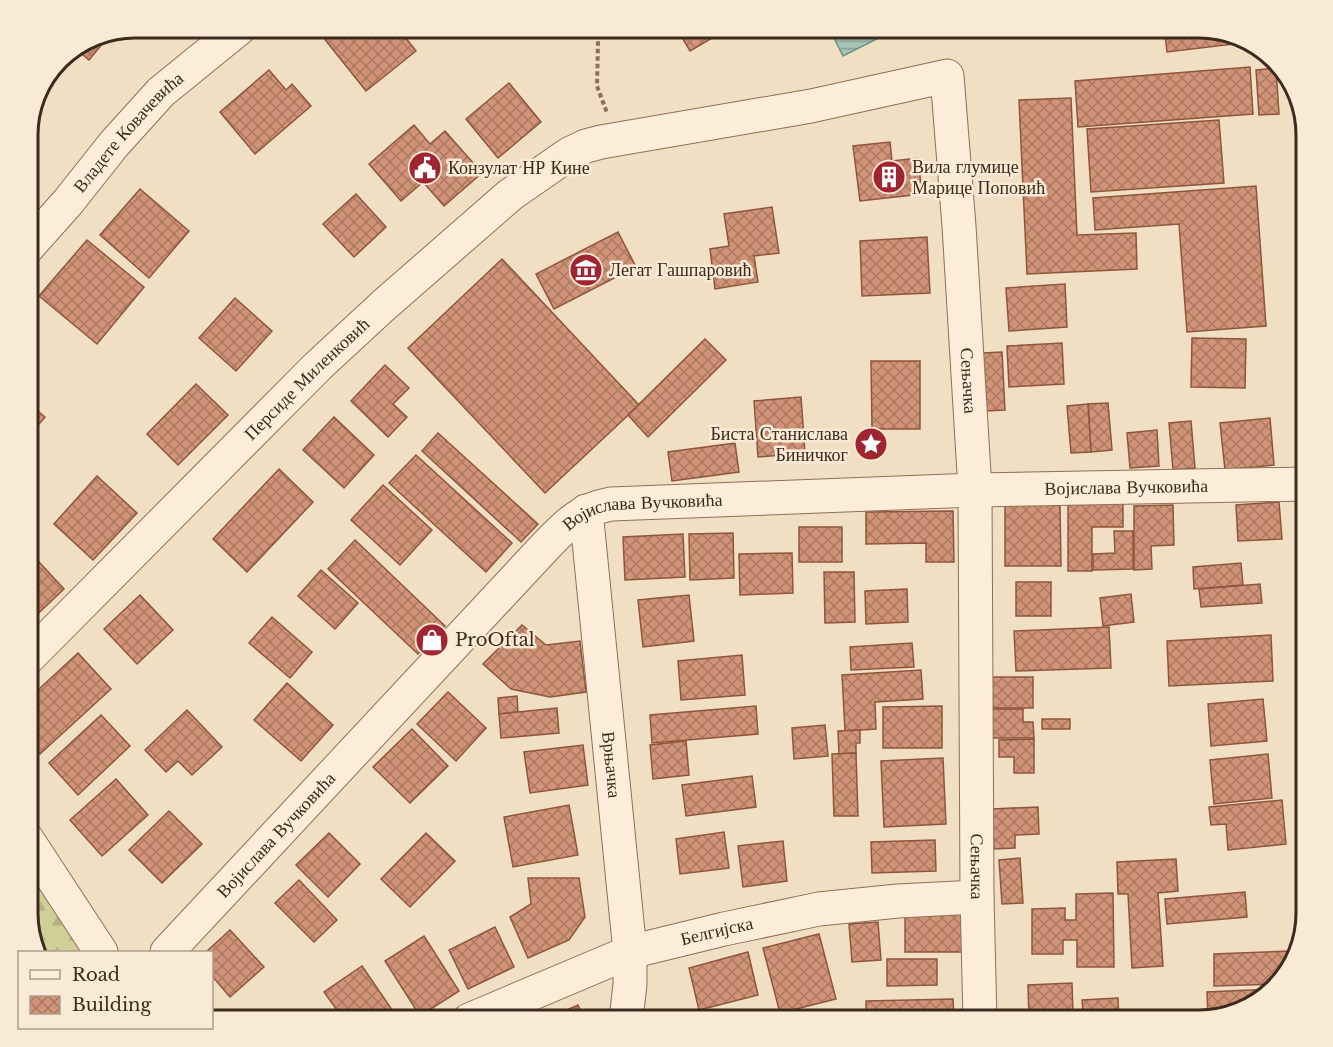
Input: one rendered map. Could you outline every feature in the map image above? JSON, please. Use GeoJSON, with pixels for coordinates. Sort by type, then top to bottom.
{"type":"FeatureCollection","features":[{"type":"Feature","properties":{"kind":"street","name":"Владете Ковачевића"},"geometry":{"type":"LineString","coordinates":[[38,236],[114,144],[161,92],[227,38]]}},
{"type":"Feature","properties":{"kind":"street","name":"Сењачка"},"geometry":{"type":"LineString","coordinates":[[618,139],[811,106],[947,76],[959,226],[975,490],[976,897],[980,1010]]}},
{"type":"Feature","properties":{"kind":"street","name":"Персиде Миленковић"},"geometry":{"type":"LineString","coordinates":[[38,648],[318,366],[384,305],[510,195],[552,165],[586,146],[618,139]]}},
{"type":"Feature","properties":{"kind":"street","name":"Војислава Вучковића"},"geometry":{"type":"LineString","coordinates":[[168,951],[543,549],[564,528],[595,507],[611,504],[975,490],[1296,484]]}},
{"type":"Feature","properties":{"kind":"street","name":"Врњачка"},"geometry":{"type":"LineString","coordinates":[[586,511],[630,952],[627,1010]]}},
{"type":"Feature","properties":{"kind":"street"},"geometry":{"type":"LineString","coordinates":[[38,856],[99,951]]}},
{"type":"Feature","properties":{"kind":"street","name":"Белгијска"},"geometry":{"type":"LineString","coordinates":[[494,1010],[630,952],[724,929],[819,909],[898,901],[976,897]]}},
{"type":"Feature","properties":{"kind":"path"},"geometry":{"type":"LineString","coordinates":[[596,38],[597,86],[618,139]]}},
{"type":"Feature","properties":{"kind":"green space"},"geometry":{"type":"Polygon","coordinates":[[[38,887],[81,951],[46,951],[38,919],[38,887]]]}},
{"type":"Feature","properties":{"kind":"shaded area"},"geometry":{"type":"Polygon","coordinates":[[[834,38],[877,38],[877,39],[843,56],[834,38]]]}},
{"type":"Feature","properties":{"kind":"building"},"geometry":{"type":"Polygon","coordinates":[[[324,38],[406,38],[416,51],[366,91],[324,38]]]}},
{"type":"Feature","properties":{"kind":"building"},"geometry":{"type":"Polygon","coordinates":[[[682,38],[712,38],[690,51],[682,38]]]}},
{"type":"Feature","properties":{"kind":"building"},"geometry":{"type":"Polygon","coordinates":[[[1165,38],[1211,38],[1232,44],[1167,52],[1165,38]]]}},
{"type":"Feature","properties":{"kind":"building"},"geometry":{"type":"Polygon","coordinates":[[[103,43],[89,60],[82,54],[103,43]]]}},
{"type":"Feature","properties":{"kind":"building"},"geometry":{"type":"Polygon","coordinates":[[[1250,67],[1253,114],[1078,127],[1075,81],[1250,67]]]}},
{"type":"Feature","properties":{"kind":"building"},"geometry":{"type":"Polygon","coordinates":[[[1268,69],[1277,79],[1279,114],[1259,115],[1256,70],[1268,69]]]}},
{"type":"Feature","properties":{"kind":"building"},"geometry":{"type":"Polygon","coordinates":[[[269,70],[286,90],[292,84],[311,106],[255,154],[220,112],[269,70]]]}},
{"type":"Feature","properties":{"kind":"building"},"geometry":{"type":"Polygon","coordinates":[[[509,83],[541,122],[498,158],[466,119],[509,83]]]}},
{"type":"Feature","properties":{"kind":"building"},"geometry":{"type":"Polygon","coordinates":[[[1071,98],[1077,235],[1136,233],[1137,269],[1027,274],[1019,100],[1071,98]]]}},
{"type":"Feature","properties":{"kind":"building"},"geometry":{"type":"Polygon","coordinates":[[[1219,120],[1224,183],[1091,192],[1087,129],[1219,120]]]}},
{"type":"Feature","properties":{"kind":"building","name":"Конзулат НР Кине"},"geometry":{"type":"Polygon","coordinates":[[[414,125],[430,144],[445,131],[482,173],[444,206],[423,182],[401,201],[369,164],[414,125]]]}},
{"type":"Feature","properties":{"kind":"building","name":"Вила глумице Марице Поповић"},"geometry":{"type":"Polygon","coordinates":[[[890,142],[892,161],[918,158],[922,194],[860,201],[853,146],[890,142]]]}},
{"type":"Feature","properties":{"kind":"building"},"geometry":{"type":"Polygon","coordinates":[[[1256,186],[1266,326],[1187,332],[1179,224],[1095,230],[1093,198],[1256,186]]]}},
{"type":"Feature","properties":{"kind":"building"},"geometry":{"type":"Polygon","coordinates":[[[140,189],[189,231],[149,278],[100,235],[140,189]]]}},
{"type":"Feature","properties":{"kind":"building"},"geometry":{"type":"Polygon","coordinates":[[[356,194],[386,227],[354,257],[323,224],[356,194]]]}},
{"type":"Feature","properties":{"kind":"building"},"geometry":{"type":"Polygon","coordinates":[[[772,207],[779,253],[754,256],[758,282],[715,289],[710,249],[729,246],[724,214],[772,207]]]}},
{"type":"Feature","properties":{"kind":"building","name":"Легат Гашпаровић"},"geometry":{"type":"Polygon","coordinates":[[[618,232],[636,267],[554,309],[536,274],[618,232]]]}},
{"type":"Feature","properties":{"kind":"building"},"geometry":{"type":"Polygon","coordinates":[[[927,237],[930,293],[862,296],[860,241],[927,237]]]}},
{"type":"Feature","properties":{"kind":"building"},"geometry":{"type":"Polygon","coordinates":[[[87,240],[144,287],[97,344],[39,296],[87,240]]]}},
{"type":"Feature","properties":{"kind":"building"},"geometry":{"type":"Polygon","coordinates":[[[502,259],[639,405],[545,493],[408,348],[502,259]]]}},
{"type":"Feature","properties":{"kind":"building"},"geometry":{"type":"Polygon","coordinates":[[[1065,284],[1067,327],[1009,331],[1006,288],[1065,284]]]}},
{"type":"Feature","properties":{"kind":"building"},"geometry":{"type":"Polygon","coordinates":[[[235,298],[272,331],[236,371],[199,338],[235,298]]]}},
{"type":"Feature","properties":{"kind":"building"},"geometry":{"type":"Polygon","coordinates":[[[1192,338],[1246,339],[1245,388],[1191,387],[1192,338]]]}},
{"type":"Feature","properties":{"kind":"building"},"geometry":{"type":"Polygon","coordinates":[[[705,339],[726,360],[648,437],[628,415],[705,339]]]}},
{"type":"Feature","properties":{"kind":"building"},"geometry":{"type":"Polygon","coordinates":[[[1062,343],[1064,384],[1009,387],[1007,346],[1062,343]]]}},
{"type":"Feature","properties":{"kind":"building"},"geometry":{"type":"Polygon","coordinates":[[[1002,352],[1005,410],[985,411],[983,353],[1002,352]]]}},
{"type":"Feature","properties":{"kind":"building"},"geometry":{"type":"Polygon","coordinates":[[[871,361],[920,361],[920,429],[872,429],[871,361]]]}},
{"type":"Feature","properties":{"kind":"building"},"geometry":{"type":"Polygon","coordinates":[[[385,365],[409,388],[393,404],[407,417],[388,437],[351,401],[385,365]]]}},
{"type":"Feature","properties":{"kind":"building"},"geometry":{"type":"Polygon","coordinates":[[[196,384],[228,415],[178,465],[147,434],[196,384]]]}},
{"type":"Feature","properties":{"kind":"building"},"geometry":{"type":"Polygon","coordinates":[[[801,397],[805,453],[758,457],[754,401],[801,397]]]}},
{"type":"Feature","properties":{"kind":"building"},"geometry":{"type":"Polygon","coordinates":[[[1108,403],[1112,450],[1091,452],[1088,404],[1108,403]]]}},
{"type":"Feature","properties":{"kind":"building"},"geometry":{"type":"Polygon","coordinates":[[[1088,404],[1091,452],[1071,453],[1067,406],[1088,404]]]}},
{"type":"Feature","properties":{"kind":"building"},"geometry":{"type":"Polygon","coordinates":[[[38,411],[45,417],[38,425],[38,411]]]}},
{"type":"Feature","properties":{"kind":"building"},"geometry":{"type":"Polygon","coordinates":[[[334,417],[374,455],[344,488],[303,450],[334,417]]]}},
{"type":"Feature","properties":{"kind":"building"},"geometry":{"type":"Polygon","coordinates":[[[1270,418],[1274,465],[1225,470],[1220,423],[1270,418]]]}},
{"type":"Feature","properties":{"kind":"building"},"geometry":{"type":"Polygon","coordinates":[[[1191,421],[1195,468],[1173,470],[1169,423],[1191,421]]]}},
{"type":"Feature","properties":{"kind":"building"},"geometry":{"type":"Polygon","coordinates":[[[1157,430],[1159,466],[1130,468],[1127,433],[1157,430]]]}},
{"type":"Feature","properties":{"kind":"building"},"geometry":{"type":"Polygon","coordinates":[[[438,433],[538,524],[521,542],[422,451],[438,433]]]}},
{"type":"Feature","properties":{"kind":"building"},"geometry":{"type":"Polygon","coordinates":[[[735,443],[739,472],[672,481],[668,452],[735,443]]]}},
{"type":"Feature","properties":{"kind":"building"},"geometry":{"type":"Polygon","coordinates":[[[416,455],[512,543],[486,572],[389,483],[416,455]]]}},
{"type":"Feature","properties":{"kind":"building"},"geometry":{"type":"Polygon","coordinates":[[[279,469],[313,502],[247,572],[213,539],[279,469]]]}},
{"type":"Feature","properties":{"kind":"building"},"geometry":{"type":"Polygon","coordinates":[[[97,476],[137,513],[93,560],[54,524],[97,476]]]}},
{"type":"Feature","properties":{"kind":"building"},"geometry":{"type":"Polygon","coordinates":[[[383,485],[432,530],[400,565],[351,520],[383,485]]]}},
{"type":"Feature","properties":{"kind":"building"},"geometry":{"type":"Polygon","coordinates":[[[1068,501],[1123,501],[1123,527],[1092,527],[1092,571],[1068,571],[1068,501]]]}},
{"type":"Feature","properties":{"kind":"building"},"geometry":{"type":"Polygon","coordinates":[[[1279,502],[1282,539],[1238,541],[1236,505],[1279,502]]]}},
{"type":"Feature","properties":{"kind":"building"},"geometry":{"type":"Polygon","coordinates":[[[1005,505],[1060,505],[1061,566],[1005,566],[1005,505]]]}},
{"type":"Feature","properties":{"kind":"building"},"geometry":{"type":"Polygon","coordinates":[[[1173,505],[1174,545],[1151,546],[1152,569],[1134,570],[1134,506],[1173,505]]]}},
{"type":"Feature","properties":{"kind":"building"},"geometry":{"type":"Polygon","coordinates":[[[953,511],[954,562],[926,562],[926,543],[866,544],[866,512],[953,511]]]}},
{"type":"Feature","properties":{"kind":"building"},"geometry":{"type":"Polygon","coordinates":[[[799,527],[842,527],[842,562],[799,562],[799,527]]]}},
{"type":"Feature","properties":{"kind":"building"},"geometry":{"type":"Polygon","coordinates":[[[1114,531],[1133,531],[1133,569],[1093,570],[1093,554],[1115,553],[1114,531]]]}},
{"type":"Feature","properties":{"kind":"building"},"geometry":{"type":"Polygon","coordinates":[[[733,533],[734,578],[690,580],[689,534],[733,533]]]}},
{"type":"Feature","properties":{"kind":"building"},"geometry":{"type":"Polygon","coordinates":[[[683,534],[685,577],[625,580],[623,537],[683,534]]]}},
{"type":"Feature","properties":{"kind":"building"},"geometry":{"type":"Polygon","coordinates":[[[355,540],[445,626],[418,654],[328,569],[355,540]]]}},
{"type":"Feature","properties":{"kind":"building"},"geometry":{"type":"Polygon","coordinates":[[[792,553],[793,593],[740,595],[739,554],[792,553]]]}},
{"type":"Feature","properties":{"kind":"building"},"geometry":{"type":"Polygon","coordinates":[[[38,563],[64,589],[38,614],[38,563]]]}},
{"type":"Feature","properties":{"kind":"building"},"geometry":{"type":"Polygon","coordinates":[[[1241,563],[1243,585],[1194,589],[1193,567],[1241,563]]]}},
{"type":"Feature","properties":{"kind":"building"},"geometry":{"type":"Polygon","coordinates":[[[321,570],[358,603],[335,629],[298,596],[321,570]]]}},
{"type":"Feature","properties":{"kind":"building"},"geometry":{"type":"Polygon","coordinates":[[[824,572],[854,572],[855,622],[825,623],[824,572]]]}},
{"type":"Feature","properties":{"kind":"building"},"geometry":{"type":"Polygon","coordinates":[[[1016,582],[1051,582],[1051,616],[1016,616],[1016,582]]]}},
{"type":"Feature","properties":{"kind":"building"},"geometry":{"type":"Polygon","coordinates":[[[1260,584],[1262,603],[1201,607],[1199,589],[1260,584]]]}},
{"type":"Feature","properties":{"kind":"building"},"geometry":{"type":"Polygon","coordinates":[[[907,589],[908,622],[866,624],[865,591],[907,589]]]}},
{"type":"Feature","properties":{"kind":"building"},"geometry":{"type":"Polygon","coordinates":[[[1131,594],[1134,622],[1103,626],[1100,598],[1131,594]]]}},
{"type":"Feature","properties":{"kind":"building"},"geometry":{"type":"Polygon","coordinates":[[[140,595],[173,630],[137,664],[104,629],[140,595]]]}},
{"type":"Feature","properties":{"kind":"building"},"geometry":{"type":"Polygon","coordinates":[[[689,595],[694,641],[643,647],[638,600],[689,595]]]}},
{"type":"Feature","properties":{"kind":"building"},"geometry":{"type":"Polygon","coordinates":[[[272,617],[312,652],[290,678],[249,643],[272,617]]]}},
{"type":"Feature","properties":{"kind":"building"},"geometry":{"type":"Polygon","coordinates":[[[522,625],[546,645],[580,641],[586,692],[550,697],[511,689],[483,664],[522,625]]]}},
{"type":"Feature","properties":{"kind":"building"},"geometry":{"type":"Polygon","coordinates":[[[1109,627],[1111,668],[1016,671],[1014,631],[1109,627]]]}},
{"type":"Feature","properties":{"kind":"building"},"geometry":{"type":"Polygon","coordinates":[[[1271,635],[1273,681],[1169,686],[1167,641],[1271,635]]]}},
{"type":"Feature","properties":{"kind":"building"},"geometry":{"type":"Polygon","coordinates":[[[912,643],[914,667],[851,670],[850,647],[912,643]]]}},
{"type":"Feature","properties":{"kind":"building"},"geometry":{"type":"Polygon","coordinates":[[[78,653],[111,689],[40,754],[38,752],[38,690],[78,653]]]}},
{"type":"Feature","properties":{"kind":"building"},"geometry":{"type":"Polygon","coordinates":[[[742,655],[745,695],[681,700],[678,661],[742,655]]]}},
{"type":"Feature","properties":{"kind":"building"},"geometry":{"type":"Polygon","coordinates":[[[921,670],[923,699],[875,702],[876,729],[845,731],[842,675],[921,670]]]}},
{"type":"Feature","properties":{"kind":"building"},"geometry":{"type":"Polygon","coordinates":[[[991,677],[1033,677],[1033,708],[991,708],[991,677]]]}},
{"type":"Feature","properties":{"kind":"building"},"geometry":{"type":"Polygon","coordinates":[[[287,683],[333,725],[301,761],[254,720],[287,683]]]}},
{"type":"Feature","properties":{"kind":"building"},"geometry":{"type":"Polygon","coordinates":[[[448,692],[486,728],[456,761],[417,724],[448,692]]]}},
{"type":"Feature","properties":{"kind":"building"},"geometry":{"type":"Polygon","coordinates":[[[517,696],[518,712],[499,714],[498,698],[517,696]]]}},
{"type":"Feature","properties":{"kind":"building"},"geometry":{"type":"Polygon","coordinates":[[[1263,699],[1267,741],[1211,746],[1208,704],[1263,699]]]}},
{"type":"Feature","properties":{"kind":"building"},"geometry":{"type":"Polygon","coordinates":[[[756,706],[758,734],[652,743],[650,715],[756,706]]]}},
{"type":"Feature","properties":{"kind":"building"},"geometry":{"type":"Polygon","coordinates":[[[942,706],[942,748],[883,748],[883,707],[942,706]]]}},
{"type":"Feature","properties":{"kind":"building"},"geometry":{"type":"Polygon","coordinates":[[[557,708],[559,733],[501,738],[499,714],[557,708]]]}},
{"type":"Feature","properties":{"kind":"building"},"geometry":{"type":"Polygon","coordinates":[[[992,709],[1023,709],[1023,722],[1033,722],[1034,738],[992,738],[992,709]]]}},
{"type":"Feature","properties":{"kind":"building"},"geometry":{"type":"Polygon","coordinates":[[[187,710],[222,747],[192,775],[178,761],[166,772],[145,750],[187,710]]]}},
{"type":"Feature","properties":{"kind":"building"},"geometry":{"type":"Polygon","coordinates":[[[101,715],[130,746],[78,795],[49,763],[101,715]]]}},
{"type":"Feature","properties":{"kind":"building"},"geometry":{"type":"Polygon","coordinates":[[[1042,719],[1070,719],[1070,729],[1042,729],[1042,719]]]}},
{"type":"Feature","properties":{"kind":"building"},"geometry":{"type":"Polygon","coordinates":[[[825,725],[828,756],[794,759],[792,728],[825,725]]]}},
{"type":"Feature","properties":{"kind":"building"},"geometry":{"type":"Polygon","coordinates":[[[412,729],[448,766],[410,803],[373,767],[412,729]]]}},
{"type":"Feature","properties":{"kind":"building"},"geometry":{"type":"Polygon","coordinates":[[[860,730],[860,743],[856,743],[856,753],[839,754],[838,731],[860,730]]]}},
{"type":"Feature","properties":{"kind":"building"},"geometry":{"type":"Polygon","coordinates":[[[1034,739],[1034,773],[1014,773],[1014,757],[999,757],[999,740],[1034,739]]]}},
{"type":"Feature","properties":{"kind":"building"},"geometry":{"type":"Polygon","coordinates":[[[686,741],[689,775],[653,779],[650,745],[686,741]]]}},
{"type":"Feature","properties":{"kind":"building"},"geometry":{"type":"Polygon","coordinates":[[[583,745],[588,785],[530,793],[524,752],[583,745]]]}},
{"type":"Feature","properties":{"kind":"building"},"geometry":{"type":"Polygon","coordinates":[[[856,753],[858,816],[834,816],[832,754],[856,753]]]}},
{"type":"Feature","properties":{"kind":"building"},"geometry":{"type":"Polygon","coordinates":[[[1268,754],[1272,798],[1214,804],[1210,760],[1268,754]]]}},
{"type":"Feature","properties":{"kind":"building"},"geometry":{"type":"Polygon","coordinates":[[[943,758],[946,824],[884,827],[881,761],[943,758]]]}},
{"type":"Feature","properties":{"kind":"building"},"geometry":{"type":"Polygon","coordinates":[[[752,776],[756,807],[686,816],[682,785],[752,776]]]}},
{"type":"Feature","properties":{"kind":"building"},"geometry":{"type":"Polygon","coordinates":[[[116,779],[148,815],[102,856],[70,820],[116,779]]]}},
{"type":"Feature","properties":{"kind":"building"},"geometry":{"type":"Polygon","coordinates":[[[1282,800],[1286,844],[1228,850],[1226,824],[1211,825],[1209,807],[1282,800]]]}},
{"type":"Feature","properties":{"kind":"building"},"geometry":{"type":"Polygon","coordinates":[[[569,805],[578,855],[513,867],[504,817],[569,805]]]}},
{"type":"Feature","properties":{"kind":"building"},"geometry":{"type":"Polygon","coordinates":[[[1038,807],[1039,834],[1015,835],[1015,848],[994,849],[992,809],[1038,807]]]}},
{"type":"Feature","properties":{"kind":"building"},"geometry":{"type":"Polygon","coordinates":[[[169,811],[202,844],[162,883],[129,850],[169,811]]]}},
{"type":"Feature","properties":{"kind":"building"},"geometry":{"type":"Polygon","coordinates":[[[724,832],[729,868],[680,874],[676,839],[724,832]]]}},
{"type":"Feature","properties":{"kind":"building"},"geometry":{"type":"Polygon","coordinates":[[[329,833],[360,864],[328,897],[296,865],[329,833]]]}},
{"type":"Feature","properties":{"kind":"building"},"geometry":{"type":"Polygon","coordinates":[[[426,833],[455,861],[410,907],[381,879],[426,833]]]}},
{"type":"Feature","properties":{"kind":"building"},"geometry":{"type":"Polygon","coordinates":[[[935,840],[936,871],[872,873],[871,842],[935,840]]]}},
{"type":"Feature","properties":{"kind":"building"},"geometry":{"type":"Polygon","coordinates":[[[783,841],[787,881],[743,887],[738,846],[783,841]]]}},
{"type":"Feature","properties":{"kind":"building"},"geometry":{"type":"Polygon","coordinates":[[[1020,858],[1023,903],[1002,904],[999,860],[1020,858]]]}},
{"type":"Feature","properties":{"kind":"building"},"geometry":{"type":"Polygon","coordinates":[[[1176,859],[1178,891],[1158,893],[1163,966],[1132,968],[1128,894],[1118,894],[1117,862],[1176,859]]]}},
{"type":"Feature","properties":{"kind":"building"},"geometry":{"type":"Polygon","coordinates":[[[528,878],[579,878],[585,917],[569,940],[528,958],[510,917],[531,904],[528,878]]]}},
{"type":"Feature","properties":{"kind":"building"},"geometry":{"type":"Polygon","coordinates":[[[299,880],[337,920],[314,942],[275,903],[299,880]]]}},
{"type":"Feature","properties":{"kind":"building"},"geometry":{"type":"Polygon","coordinates":[[[1245,892],[1247,917],[1167,924],[1165,899],[1245,892]]]}},
{"type":"Feature","properties":{"kind":"building"},"geometry":{"type":"Polygon","coordinates":[[[1113,893],[1114,967],[1077,967],[1077,940],[1063,940],[1063,954],[1032,954],[1032,909],[1065,908],[1065,920],[1076,920],[1076,894],[1113,893]]]}},
{"type":"Feature","properties":{"kind":"building"},"geometry":{"type":"Polygon","coordinates":[[[962,911],[962,952],[905,952],[905,912],[962,911]]]}},
{"type":"Feature","properties":{"kind":"building"},"geometry":{"type":"Polygon","coordinates":[[[878,922],[881,960],[852,962],[849,924],[878,922]]]}},
{"type":"Feature","properties":{"kind":"building"},"geometry":{"type":"Polygon","coordinates":[[[495,927],[514,967],[468,989],[449,950],[495,927]]]}},
{"type":"Feature","properties":{"kind":"building"},"geometry":{"type":"Polygon","coordinates":[[[230,930],[264,967],[230,997],[213,977],[213,951],[207,951],[230,930]]]}},
{"type":"Feature","properties":{"kind":"building"},"geometry":{"type":"Polygon","coordinates":[[[819,934],[836,999],[792,1010],[779,1010],[763,948],[819,934]]]}},
{"type":"Feature","properties":{"kind":"building"},"geometry":{"type":"Polygon","coordinates":[[[424,936],[459,991],[429,1010],[416,1010],[385,961],[424,936]]]}},
{"type":"Feature","properties":{"kind":"building"},"geometry":{"type":"Polygon","coordinates":[[[1287,951],[1271,976],[1262,985],[1214,986],[1214,954],[1287,951]]]}},
{"type":"Feature","properties":{"kind":"building"},"geometry":{"type":"Polygon","coordinates":[[[748,952],[758,995],[699,1010],[689,968],[748,952]]]}},
{"type":"Feature","properties":{"kind":"building"},"geometry":{"type":"Polygon","coordinates":[[[887,959],[937,959],[937,985],[887,986],[887,959]]]}},
{"type":"Feature","properties":{"kind":"building"},"geometry":{"type":"Polygon","coordinates":[[[362,966],[392,1010],[337,1010],[324,992],[362,966]]]}},
{"type":"Feature","properties":{"kind":"building"},"geometry":{"type":"Polygon","coordinates":[[[1072,983],[1073,1010],[1029,1010],[1028,985],[1072,983]]]}},
{"type":"Feature","properties":{"kind":"building"},"geometry":{"type":"Polygon","coordinates":[[[1256,990],[1241,999],[1208,1009],[1207,992],[1256,990]]]}},
{"type":"Feature","properties":{"kind":"building"},"geometry":{"type":"Polygon","coordinates":[[[1118,998],[1119,1010],[1083,1010],[1082,1000],[1118,998]]]}},
{"type":"Feature","properties":{"kind":"building"},"geometry":{"type":"Polygon","coordinates":[[[953,999],[954,1010],[866,1010],[866,1001],[953,999]]]}},
{"type":"Feature","properties":{"kind":"building"},"geometry":{"type":"Polygon","coordinates":[[[578,1005],[580,1010],[567,1010],[578,1005]]]}},
{"type":"Feature","properties":{"kind":"place","name":"Конзулат НР Кине"},"geometry":{"type":"Point","coordinates":[425,168]}},
{"type":"Feature","properties":{"kind":"place","name":"Вила глумице Марице Поповић"},"geometry":{"type":"Point","coordinates":[889,177]}},
{"type":"Feature","properties":{"kind":"place","name":"Легат Гашпаровић"},"geometry":{"type":"Point","coordinates":[586,270]}},
{"type":"Feature","properties":{"kind":"place","name":"Биста Станислава Биничког"},"geometry":{"type":"Point","coordinates":[871,444]}},
{"type":"Feature","properties":{"kind":"place","name":"ProOftal"},"geometry":{"type":"Point","coordinates":[432,640]}}]}
